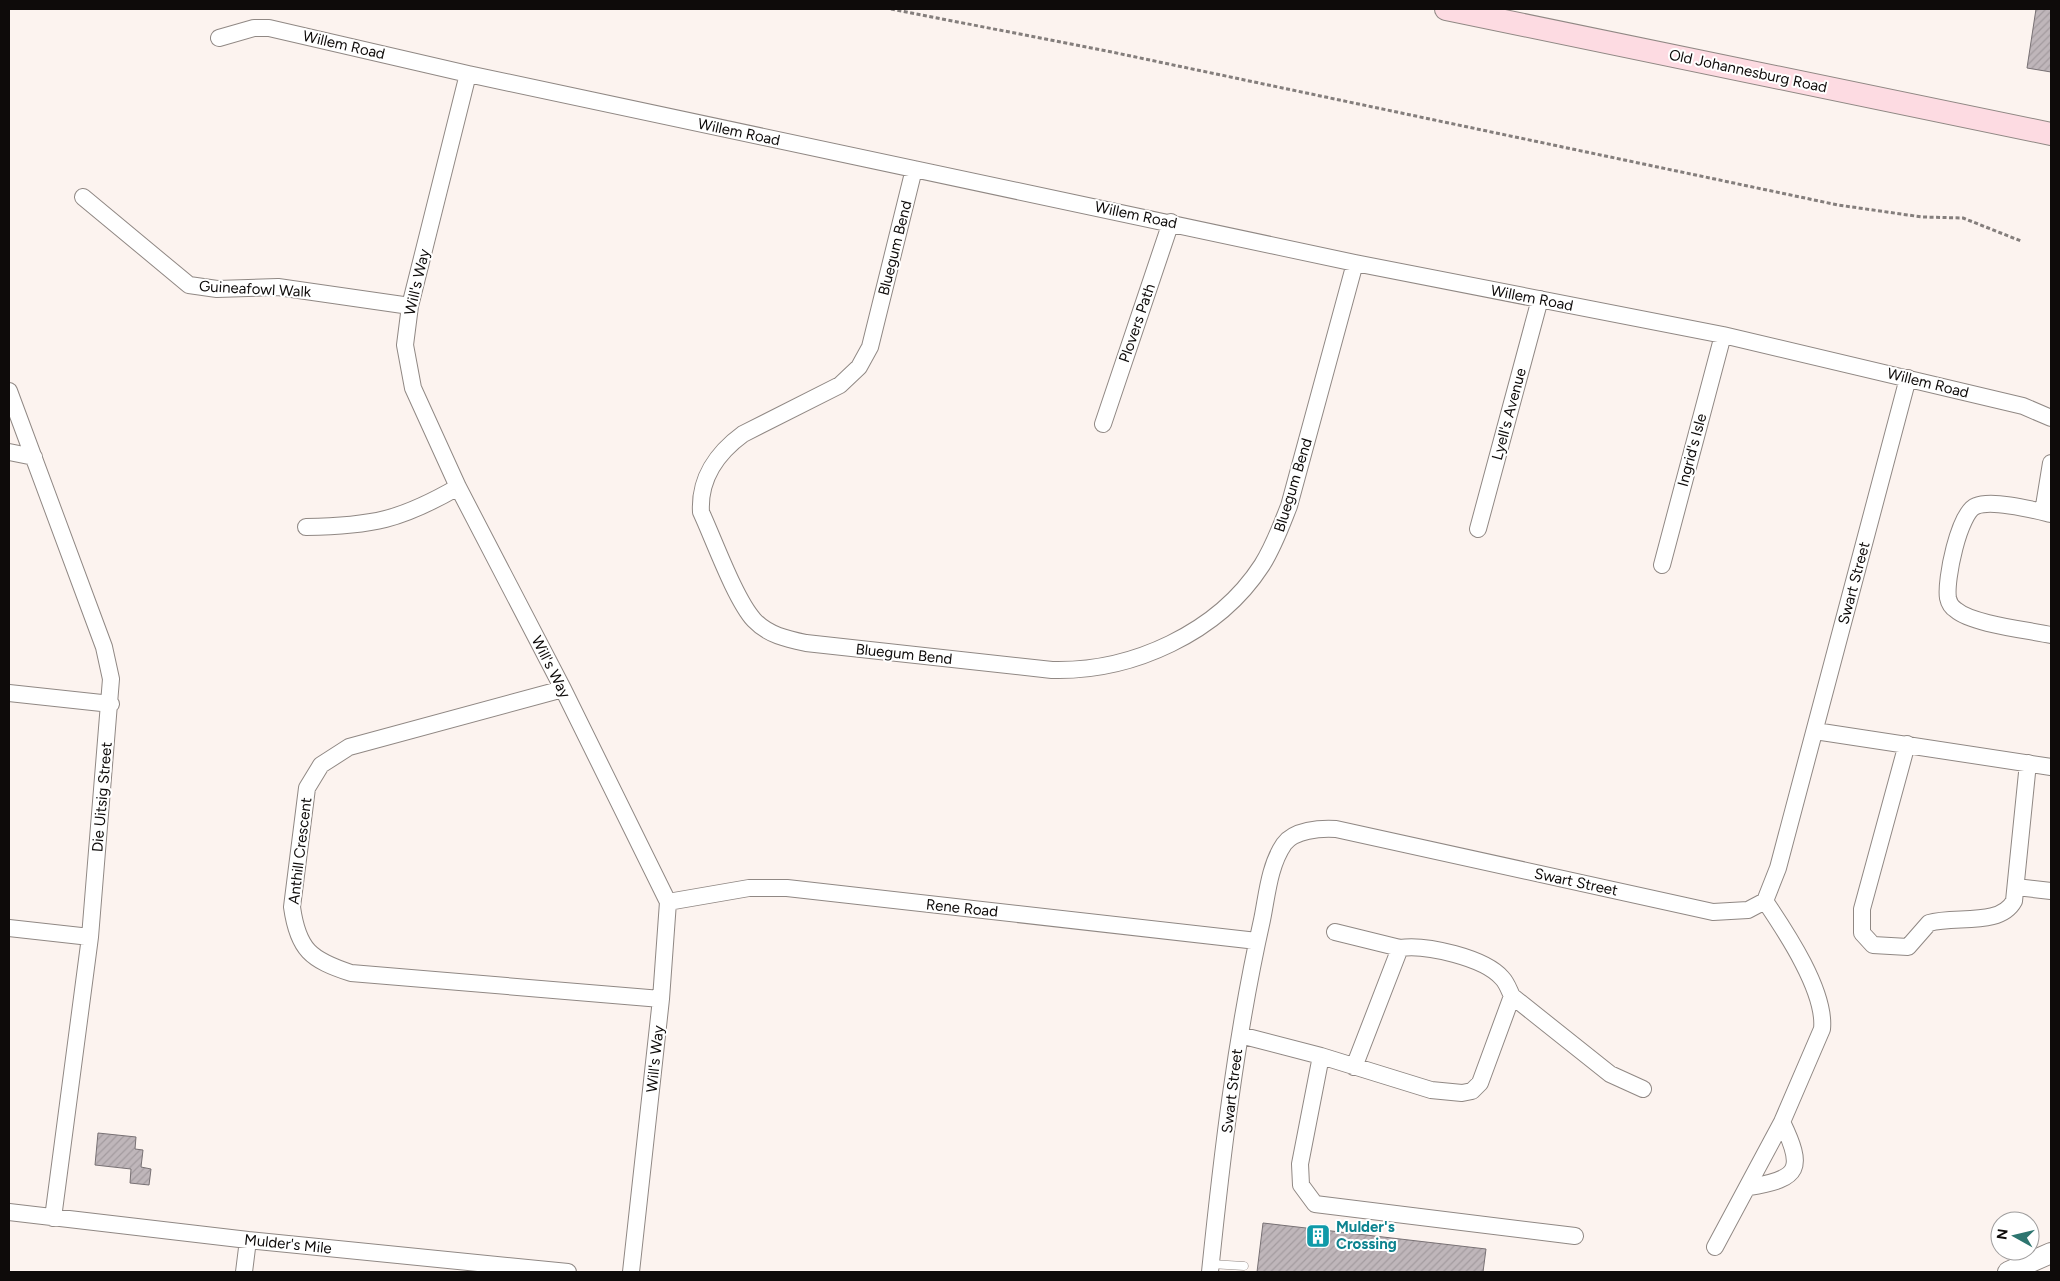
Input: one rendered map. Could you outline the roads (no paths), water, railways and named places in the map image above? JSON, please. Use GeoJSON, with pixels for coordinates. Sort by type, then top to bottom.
{"type":"FeatureCollection","features":[{"type":"Feature","properties":{"kind":"main road","name":"Old Johannesburg Road"},"geometry":{"type":"LineString","coordinates":[[1446,9],[2051,134]]}},
{"type":"Feature","properties":{"kind":"street","name":"Willem Road"},"geometry":{"type":"LineString","coordinates":[[218,38],[254,28],[269,28],[468,74],[1171,222],[1355,263],[1723,335],[2024,406],[2051,418]]}},
{"type":"Feature","properties":{"kind":"street","name":"Will's Way"},"geometry":{"type":"LineString","coordinates":[[468,74],[410,306],[405,345],[412,388],[458,487],[562,689],[668,902],[661,999],[632,1272]]}},
{"type":"Feature","properties":{"kind":"street","name":"Bluegum Bend"},"geometry":{"type":"LineString","coordinates":[[914,169],[870,347],[860,367],[840,385],[743,434],[729,444],[718,456],[705,480],[700,501],[701,512],[741,601],[754,620],[784,639],[826,646],[1076,671],[1100,668],[1131,659],[1174,642],[1203,625],[1223,610],[1261,566],[1278,536],[1289,506],[1355,263]]}},
{"type":"Feature","properties":{"kind":"street","name":"Guineafowl Walk"},"geometry":{"type":"LineString","coordinates":[[83,197],[183,281],[195,286],[217,289],[278,287],[410,306]]}},
{"type":"Feature","properties":{"kind":"street","name":"Plovers Path"},"geometry":{"type":"LineString","coordinates":[[1103,424],[1171,222]]}},
{"type":"Feature","properties":{"kind":"street","name":"Lyell's Avenue"},"geometry":{"type":"LineString","coordinates":[[1478,529],[1540,299]]}},
{"type":"Feature","properties":{"kind":"street","name":"Ingrid's Isle"},"geometry":{"type":"LineString","coordinates":[[1662,565],[1723,335]]}},
{"type":"Feature","properties":{"kind":"street","name":"Swart Street"},"geometry":{"type":"LineString","coordinates":[[1210,1268],[1240,1035],[1257,941],[1275,860],[1285,843],[1304,832],[1328,829],[1713,912],[1748,910],[1765,901],[1778,868],[1908,378]]}},
{"type":"Feature","properties":{"kind":"street","name":"Die Uitsig Street"},"geometry":{"type":"LineString","coordinates":[[9,391],[104,647],[111,679],[111,704],[90,937],[53,1218]]}},
{"type":"Feature","properties":{"kind":"street"},"geometry":{"type":"LineString","coordinates":[[9,452],[34,457]]}},
{"type":"Feature","properties":{"kind":"street"},"geometry":{"type":"LineString","coordinates":[[2051,462],[2047,513],[1990,504],[1976,506],[1964,516],[1952,559],[1947,592],[1950,605],[1962,615],[2051,635]]}},
{"type":"Feature","properties":{"kind":"street"},"geometry":{"type":"LineString","coordinates":[[306,527],[352,526],[383,521],[429,504],[458,487]]}},
{"type":"Feature","properties":{"kind":"street","name":"Anthill Crescent"},"geometry":{"type":"LineString","coordinates":[[562,689],[349,747],[321,765],[307,788],[292,907],[300,940],[320,963],[351,973],[661,999]]}},
{"type":"Feature","properties":{"kind":"street"},"geometry":{"type":"LineString","coordinates":[[9,693],[111,704]]}},
{"type":"Feature","properties":{"kind":"street"},"geometry":{"type":"LineString","coordinates":[[1815,730],[2051,767]]}},
{"type":"Feature","properties":{"kind":"street"},"geometry":{"type":"LineString","coordinates":[[1907,744],[1862,909],[1862,933],[1873,945],[1908,947],[1928,923],[1999,916],[2010,908],[2014,901],[2016,887],[2028,763]]}},
{"type":"Feature","properties":{"kind":"street"},"geometry":{"type":"LineString","coordinates":[[2016,887],[2051,891]]}},
{"type":"Feature","properties":{"kind":"street","name":"Rene Road"},"geometry":{"type":"LineString","coordinates":[[668,902],[750,888],[787,888],[1257,941]]}},
{"type":"Feature","properties":{"kind":"street"},"geometry":{"type":"LineString","coordinates":[[1715,1247],[1749,1187],[1782,1122],[1822,1029],[1822,1014],[1800,958],[1765,901]]}},
{"type":"Feature","properties":{"kind":"street"},"geometry":{"type":"LineString","coordinates":[[9,928],[90,937]]}},
{"type":"Feature","properties":{"kind":"street"},"geometry":{"type":"LineString","coordinates":[[1334,932],[1400,948],[1422,946],[1486,966],[1503,979],[1512,996],[1610,1074],[1643,1089]]}},
{"type":"Feature","properties":{"kind":"street"},"geometry":{"type":"LineString","coordinates":[[1354,1067],[1400,948]]}},
{"type":"Feature","properties":{"kind":"street"},"geometry":{"type":"LineString","coordinates":[[1240,1035],[1321,1056],[1431,1090],[1449,1093],[1472,1090],[1480,1083],[1512,996]]}},
{"type":"Feature","properties":{"kind":"street"},"geometry":{"type":"LineString","coordinates":[[1321,1056],[1300,1164],[1301,1185],[1315,1204],[1575,1236]]}},
{"type":"Feature","properties":{"kind":"street"},"geometry":{"type":"LineString","coordinates":[[1749,1187],[1779,1182],[1792,1171],[1795,1149],[1782,1122]]}},
{"type":"Feature","properties":{"kind":"street","name":"Mulder's Mile"},"geometry":{"type":"LineString","coordinates":[[9,1212],[248,1240],[568,1272]]}},
{"type":"Feature","properties":{"kind":"street"},"geometry":{"type":"LineString","coordinates":[[244,1272],[248,1240]]}},
{"type":"Feature","properties":{"kind":"street"},"geometry":{"type":"LineString","coordinates":[[2008,1272],[2051,1254]]}},
{"type":"Feature","properties":{"kind":"lane"},"geometry":{"type":"LineString","coordinates":[[1210,1268],[1244,1266]]}},
{"type":"Feature","properties":{"kind":"place","name":"Mulder's Crossing"},"geometry":{"type":"Point","coordinates":[1318,1236]}}]}
